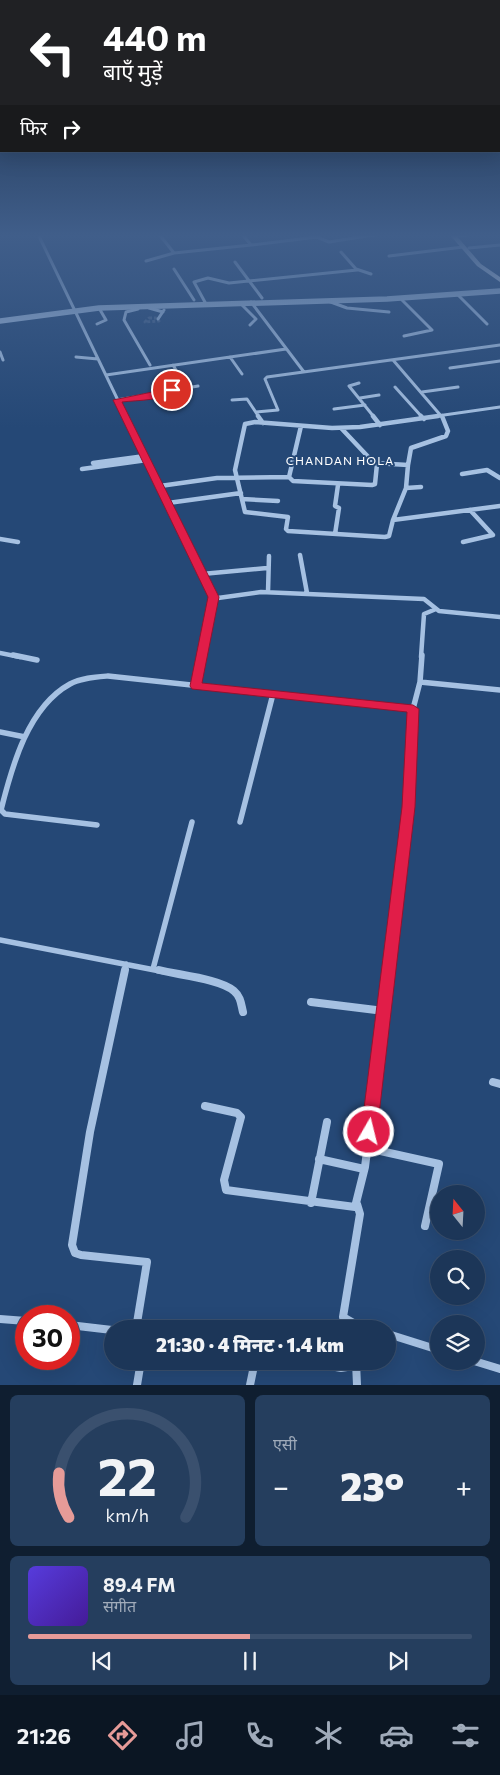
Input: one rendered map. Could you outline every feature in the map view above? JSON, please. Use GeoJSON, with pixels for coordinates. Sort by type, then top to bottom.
{"type":"FeatureCollection","features":[{"type":"Feature","properties":{"kind":"street"},"geometry":{"type":"LineString","coordinates":[[69,299],[213,597],[196,686]]}},
{"type":"Feature","properties":{"kind":"street"},"geometry":{"type":"LineString","coordinates":[[203,299],[206,304]]}},
{"type":"Feature","properties":{"kind":"street"},"geometry":{"type":"LineString","coordinates":[[0,321],[99,308],[377,299]]}},
{"type":"Feature","properties":{"kind":"street"},"geometry":{"type":"LineString","coordinates":[[401,299],[432,330],[404,336]]}},
{"type":"Feature","properties":{"kind":"street"},"geometry":{"type":"LineString","coordinates":[[462,299],[487,324]]}},
{"type":"Feature","properties":{"kind":"street"},"geometry":{"type":"LineString","coordinates":[[328,300],[347,308],[390,312]]}},
{"type":"Feature","properties":{"kind":"street"},"geometry":{"type":"LineString","coordinates":[[251,302],[304,372]]}},
{"type":"Feature","properties":{"kind":"street"},"geometry":{"type":"LineString","coordinates":[[240,303],[256,319],[250,325]]}},
{"type":"Feature","properties":{"kind":"street"},"geometry":{"type":"LineString","coordinates":[[158,319],[167,305]]}},
{"type":"Feature","properties":{"kind":"street"},"geometry":{"type":"LineString","coordinates":[[97,324],[106,320],[99,308]]}},
{"type":"Feature","properties":{"kind":"street"},"geometry":{"type":"LineString","coordinates":[[150,364],[127,327],[124,314],[128,311],[142,308],[163,312]]}},
{"type":"Feature","properties":{"kind":"street"},"geometry":{"type":"LineString","coordinates":[[256,412],[278,410],[265,378],[500,345]]}},
{"type":"Feature","properties":{"kind":"street"},"geometry":{"type":"LineString","coordinates":[[106,375],[286,349]]}},
{"type":"Feature","properties":{"kind":"street"},"geometry":{"type":"LineString","coordinates":[[0,352],[3,360]]}},
{"type":"Feature","properties":{"kind":"street"},"geometry":{"type":"LineString","coordinates":[[76,357],[98,359]]}},
{"type":"Feature","properties":{"kind":"street"},"geometry":{"type":"LineString","coordinates":[[230,357],[242,374]]}},
{"type":"Feature","properties":{"kind":"street"},"geometry":{"type":"LineString","coordinates":[[393,360],[442,416],[447,434],[411,448],[406,488],[388,537],[288,531],[286,529],[288,517],[245,512],[236,469],[245,424],[263,423],[341,428],[380,425],[424,419],[442,416],[500,407]]}},
{"type":"Feature","properties":{"kind":"street"},"geometry":{"type":"LineString","coordinates":[[450,368],[500,361]]}},
{"type":"Feature","properties":{"kind":"street"},"geometry":{"type":"LineString","coordinates":[[173,365],[184,384]]}},
{"type":"Feature","properties":{"kind":"street"},"geometry":{"type":"LineString","coordinates":[[358,383],[349,386],[380,425]]}},
{"type":"Feature","properties":{"kind":"street"},"geometry":{"type":"LineString","coordinates":[[117,400],[198,386]]}},
{"type":"Feature","properties":{"kind":"street"},"geometry":{"type":"LineString","coordinates":[[396,387],[424,419]]}},
{"type":"Feature","properties":{"kind":"street"},"geometry":{"type":"LineString","coordinates":[[422,392],[458,387]]}},
{"type":"Feature","properties":{"kind":"street"},"geometry":{"type":"LineString","coordinates":[[360,398],[379,395]]}},
{"type":"Feature","properties":{"kind":"street"},"geometry":{"type":"LineString","coordinates":[[232,400],[247,399],[263,423]]}},
{"type":"Feature","properties":{"kind":"street"},"geometry":{"type":"LineString","coordinates":[[334,409],[365,406]]}},
{"type":"Feature","properties":{"kind":"street"},"geometry":{"type":"LineString","coordinates":[[289,477],[301,426]]}},
{"type":"Feature","properties":{"kind":"street"},"geometry":{"type":"LineString","coordinates":[[341,428],[372,462],[377,464],[408,465]]}},
{"type":"Feature","properties":{"kind":"street"},"geometry":{"type":"LineString","coordinates":[[93,463],[146,458]]}},
{"type":"Feature","properties":{"kind":"street"},"geometry":{"type":"LineString","coordinates":[[82,469],[146,458]]}},
{"type":"Feature","properties":{"kind":"street"},"geometry":{"type":"LineString","coordinates":[[160,486],[237,476],[289,477],[293,481],[368,486],[375,484],[377,464]]}},
{"type":"Feature","properties":{"kind":"street"},"geometry":{"type":"LineString","coordinates":[[462,474],[487,470],[500,478]]}},
{"type":"Feature","properties":{"kind":"street"},"geometry":{"type":"LineString","coordinates":[[334,534],[340,508],[335,506],[338,485]]}},
{"type":"Feature","properties":{"kind":"street"},"geometry":{"type":"LineString","coordinates":[[406,488],[421,487]]}},
{"type":"Feature","properties":{"kind":"street"},"geometry":{"type":"LineString","coordinates":[[168,503],[241,493]]}},
{"type":"Feature","properties":{"kind":"street"},"geometry":{"type":"LineString","coordinates":[[242,499],[278,501]]}},
{"type":"Feature","properties":{"kind":"street"},"geometry":{"type":"LineString","coordinates":[[393,520],[500,506]]}},
{"type":"Feature","properties":{"kind":"street"},"geometry":{"type":"LineString","coordinates":[[463,542],[493,535],[470,510]]}},
{"type":"Feature","properties":{"kind":"street"},"geometry":{"type":"LineString","coordinates":[[0,539],[18,542]]}},
{"type":"Feature","properties":{"kind":"street"},"geometry":{"type":"LineString","coordinates":[[268,592],[269,556]]}},
{"type":"Feature","properties":{"kind":"street"},"geometry":{"type":"LineString","coordinates":[[300,556],[307,593]]}},
{"type":"Feature","properties":{"kind":"street"},"geometry":{"type":"LineString","coordinates":[[202,574],[268,568]]}},
{"type":"Feature","properties":{"kind":"street"},"geometry":{"type":"LineString","coordinates":[[213,597],[268,592],[424,598],[436,609]]}},
{"type":"Feature","properties":{"kind":"street"},"geometry":{"type":"LineString","coordinates":[[351,1320],[344,1316],[360,1214],[357,1204],[367,1148],[408,807],[413,709],[420,682],[424,614],[436,609],[500,618]]}},
{"type":"Feature","properties":{"kind":"street"},"geometry":{"type":"LineString","coordinates":[[0,653],[37,660]]}},
{"type":"Feature","properties":{"kind":"street"},"geometry":{"type":"LineString","coordinates":[[97,825],[5,814],[1,810],[1,804],[25,737],[58,692],[82,680],[108,676],[413,709]]}},
{"type":"Feature","properties":{"kind":"street"},"geometry":{"type":"LineString","coordinates":[[420,682],[500,690]]}},
{"type":"Feature","properties":{"kind":"street"},"geometry":{"type":"LineString","coordinates":[[240,822],[273,694]]}},
{"type":"Feature","properties":{"kind":"street"},"geometry":{"type":"LineString","coordinates":[[0,732],[25,737]]}},
{"type":"Feature","properties":{"kind":"street"},"geometry":{"type":"LineString","coordinates":[[153,969],[192,822]]}},
{"type":"Feature","properties":{"kind":"street"},"geometry":{"type":"LineString","coordinates":[[0,940],[153,969],[227,987],[233,990],[242,1000],[243,1012]]}},
{"type":"Feature","properties":{"kind":"street"},"geometry":{"type":"LineString","coordinates":[[126,964],[90,1132],[72,1246],[75,1253],[82,1255],[148,1262],[138,1320]]}},
{"type":"Feature","properties":{"kind":"street"},"geometry":{"type":"LineString","coordinates":[[311,1002],[384,1011]]}},
{"type":"Feature","properties":{"kind":"street"},"geometry":{"type":"LineString","coordinates":[[205,1106],[237,1113],[241,1117],[224,1180],[226,1190],[350,1208],[357,1204]]}},
{"type":"Feature","properties":{"kind":"street"},"geometry":{"type":"LineString","coordinates":[[311,1203],[327,1122]]}},
{"type":"Feature","properties":{"kind":"street"},"geometry":{"type":"LineString","coordinates":[[367,1148],[439,1164],[426,1226]]}},
{"type":"Feature","properties":{"kind":"street"},"geometry":{"type":"LineString","coordinates":[[319,1159],[364,1169]]}},
{"type":"Feature","properties":{"kind":"street"},"geometry":{"type":"LineString","coordinates":[[0,1319],[15,1320]]}},
{"type":"Feature","properties":{"kind":"street"},"geometry":{"type":"LineString","coordinates":[[80,1326],[104,1329]]}},
{"type":"Feature","properties":{"kind":"street"},"geometry":{"type":"LineString","coordinates":[[396,1337],[430,1347]]}},
{"type":"Feature","properties":{"kind":"street"},"geometry":{"type":"LineString","coordinates":[[485,1364],[500,1369]]}},
{"type":"Feature","properties":{"kind":"street"},"geometry":{"type":"LineString","coordinates":[[250,1385],[253,1370]]}},
{"type":"Feature","properties":{"kind":"street"},"geometry":{"type":"LineString","coordinates":[[356,1370],[357,1385]]}},
{"type":"Feature","properties":{"kind":"street"},"geometry":{"type":"LineString","coordinates":[[137,1385],[139,1372]]}},
{"type":"Feature","properties":{"kind":"street"},"geometry":{"type":"LineString","coordinates":[[139,1372],[142,1385]]}},
{"type":"Feature","properties":{"kind":"tunnel"},"geometry":{"type":"LineString","coordinates":[[149,318],[156,318],[159,321],[145,322],[149,318]]}},
{"type":"Feature","properties":{"kind":"district","name":"CHANDAN HOLA"},"geometry":{"type":"Point","coordinates":[340,460]}},
{"type":"Feature","properties":{"kind":"route"},"geometry":{"type":"LineString","coordinates":[[172,390],[170,393],[117,400],[213,597],[196,686],[413,709],[409,749],[408,807],[379,1066],[369,1132]]}}]}
